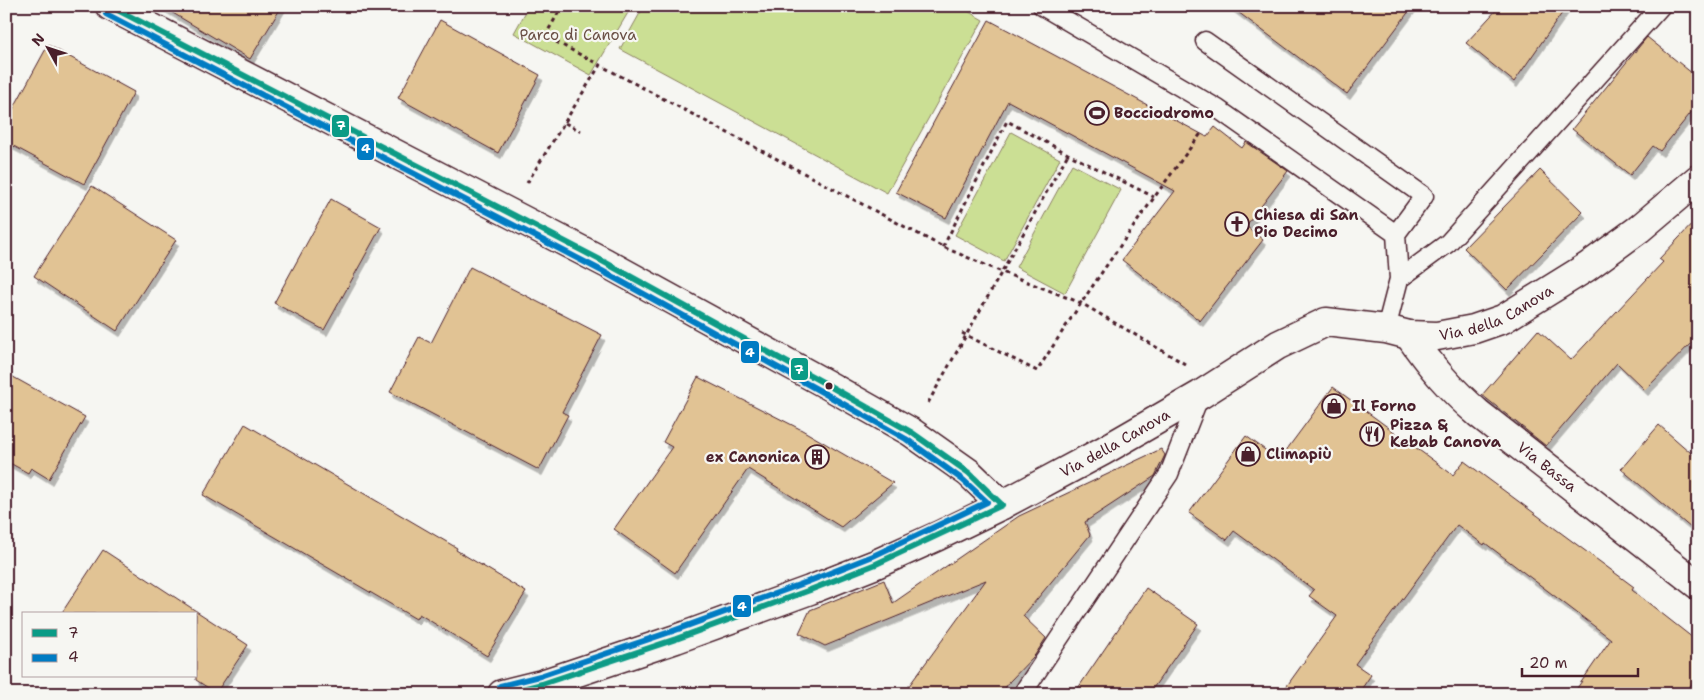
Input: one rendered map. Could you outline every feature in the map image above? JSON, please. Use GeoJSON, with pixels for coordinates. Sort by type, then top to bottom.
{"type":"FeatureCollection","features":[{"type":"Feature","properties":{"kind":"street"},"geometry":{"type":"LineString","coordinates":[[110,6],[606,263],[903,427],[969,473],[1002,505]]}},
{"type":"Feature","properties":{"kind":"street","name":"Via della Canova"},"geometry":{"type":"LineString","coordinates":[[502,694],[542,684],[676,640],[876,564],[1002,505],[1103,451],[1200,395],[1278,344],[1326,322],[1437,336],[1474,329],[1503,319],[1587,267],[1638,229],[1698,179]]}},
{"type":"Feature","properties":{"kind":"street","name":"Via Bassa"},"geometry":{"type":"LineString","coordinates":[[1398,332],[1454,392],[1479,414],[1698,585]]}},
{"type":"Feature","properties":{"kind":"lane"},"geometry":{"type":"LineString","coordinates":[[1042,6],[1218,109],[1396,234]]}},
{"type":"Feature","properties":{"kind":"lane"},"geometry":{"type":"LineString","coordinates":[[1399,279],[1448,243],[1661,6]]}},
{"type":"Feature","properties":{"kind":"lane"},"geometry":{"type":"LineString","coordinates":[[1205,42],[1424,196],[1396,234],[1399,279],[1398,332]]}},
{"type":"Feature","properties":{"kind":"lane"},"geometry":{"type":"LineString","coordinates":[[1022,694],[1169,474],[1200,395]]}},
{"type":"Feature","properties":{"kind":"path"},"geometry":{"type":"LineString","coordinates":[[556,6],[561,8],[545,36],[943,247],[1081,303],[1187,366]]}},
{"type":"Feature","properties":{"kind":"path"},"geometry":{"type":"LineString","coordinates":[[524,188],[601,65]]}},
{"type":"Feature","properties":{"kind":"path"},"geometry":{"type":"LineString","coordinates":[[964,334],[1037,371],[1154,197],[1218,109]]}},
{"type":"Feature","properties":{"kind":"path"},"geometry":{"type":"LineString","coordinates":[[943,247],[1007,121],[1154,197]]}},
{"type":"Feature","properties":{"kind":"path"},"geometry":{"type":"LineString","coordinates":[[565,123],[581,131]]}},
{"type":"Feature","properties":{"kind":"path"},"geometry":{"type":"LineString","coordinates":[[925,407],[964,334],[1002,272],[1068,154]]}},
{"type":"Feature","properties":{"kind":"green space","name":"Parco di Canova"},"geometry":{"type":"Polygon","coordinates":[[[529,6],[632,6],[591,75],[514,33],[529,6]]]}},
{"type":"Feature","properties":{"kind":"green space"},"geometry":{"type":"Polygon","coordinates":[[[644,6],[959,6],[983,20],[887,193],[620,49],[644,6]]]}},
{"type":"Feature","properties":{"kind":"green space"},"geometry":{"type":"Polygon","coordinates":[[[1011,132],[1060,159],[1004,261],[955,235],[1011,132]]]}},
{"type":"Feature","properties":{"kind":"green space"},"geometry":{"type":"Polygon","coordinates":[[[1072,164],[1121,190],[1065,293],[1016,267],[1072,164]]]}},
{"type":"Feature","properties":{"kind":"building"},"geometry":{"type":"Polygon","coordinates":[[[161,6],[282,6],[250,59],[161,6]]]}},
{"type":"Feature","properties":{"kind":"building"},"geometry":{"type":"Polygon","coordinates":[[[1230,6],[1413,6],[1347,94],[1230,6]]]}},
{"type":"Feature","properties":{"kind":"building"},"geometry":{"type":"Polygon","coordinates":[[[1500,6],[1567,6],[1514,82],[1466,43],[1500,6]]]}},
{"type":"Feature","properties":{"kind":"building"},"geometry":{"type":"Polygon","coordinates":[[[440,20],[540,75],[498,153],[398,98],[440,20]]]}},
{"type":"Feature","properties":{"kind":"building"},"geometry":{"type":"Polygon","coordinates":[[[989,20],[1207,137],[1215,127],[1242,148],[1246,142],[1288,171],[1246,226],[1263,240],[1200,321],[1122,260],[1175,191],[1008,101],[946,218],[896,192],[989,20]]]}},
{"type":"Feature","properties":{"kind":"building"},"geometry":{"type":"Polygon","coordinates":[[[1647,37],[1698,78],[1698,104],[1660,151],[1653,146],[1630,175],[1572,129],[1647,37]]]}},
{"type":"Feature","properties":{"kind":"building"},"geometry":{"type":"Polygon","coordinates":[[[48,45],[134,92],[84,184],[6,142],[6,122],[48,45]]]}},
{"type":"Feature","properties":{"kind":"building"},"geometry":{"type":"Polygon","coordinates":[[[1540,170],[1583,212],[1507,290],[1464,248],[1540,170]]]}},
{"type":"Feature","properties":{"kind":"building"},"geometry":{"type":"Polygon","coordinates":[[[92,186],[176,240],[117,331],[34,276],[92,186]]]}},
{"type":"Feature","properties":{"kind":"building"},"geometry":{"type":"Polygon","coordinates":[[[331,199],[381,227],[324,330],[274,303],[331,199]]]}},
{"type":"Feature","properties":{"kind":"building"},"geometry":{"type":"Polygon","coordinates":[[[1698,218],[1698,336],[1645,390],[1617,363],[1546,446],[1482,395],[1538,330],[1571,360],[1663,262],[1659,259],[1698,218]]]}},
{"type":"Feature","properties":{"kind":"building"},"geometry":{"type":"Polygon","coordinates":[[[470,267],[602,335],[562,412],[568,415],[539,470],[390,392],[419,337],[431,343],[470,267]]]}},
{"type":"Feature","properties":{"kind":"building"},"geometry":{"type":"Polygon","coordinates":[[[6,373],[85,417],[49,479],[31,468],[28,473],[6,461],[6,373]]]}},
{"type":"Feature","properties":{"kind":"building"},"geometry":{"type":"Polygon","coordinates":[[[698,377],[802,430],[893,483],[841,527],[748,469],[675,573],[614,529],[672,447],[663,442],[698,377]]]}},
{"type":"Feature","properties":{"kind":"building"},"geometry":{"type":"Polygon","coordinates":[[[1333,387],[1453,475],[1464,461],[1634,587],[1632,590],[1698,642],[1698,676],[1684,694],[1573,694],[1611,639],[1485,543],[1484,545],[1457,525],[1355,664],[1371,675],[1358,694],[1281,694],[1337,616],[1309,596],[1314,590],[1234,531],[1227,540],[1189,513],[1246,436],[1279,460],[1333,387]]]}},
{"type":"Feature","properties":{"kind":"building"},"geometry":{"type":"Polygon","coordinates":[[[245,424],[457,548],[456,550],[526,592],[487,656],[419,614],[416,619],[203,495],[245,424]]]}},
{"type":"Feature","properties":{"kind":"building"},"geometry":{"type":"Polygon","coordinates":[[[1659,425],[1698,459],[1698,534],[1621,469],[1659,425]]]}},
{"type":"Feature","properties":{"kind":"building"},"geometry":{"type":"Polygon","coordinates":[[[1161,449],[1165,455],[1155,476],[1085,522],[1090,535],[1023,616],[1046,638],[1035,655],[1010,681],[1001,694],[903,694],[986,580],[825,646],[799,633],[810,610],[884,580],[893,603],[1019,516],[1161,449]]]}},
{"type":"Feature","properties":{"kind":"building"},"geometry":{"type":"Polygon","coordinates":[[[103,550],[198,612],[62,612],[103,550]]]}},
{"type":"Feature","properties":{"kind":"building"},"geometry":{"type":"Polygon","coordinates":[[[1146,588],[1198,624],[1149,694],[1074,694],[1146,588]]]}},
{"type":"Feature","properties":{"kind":"building"},"geometry":{"type":"Polygon","coordinates":[[[198,612],[248,645],[216,693],[196,680],[198,678],[198,612]]]}},
{"type":"Feature","properties":{"kind":"transit line","name":"7"},"geometry":{"type":"LineString","coordinates":[[110,6],[606,263],[826,384],[911,432],[969,473],[1002,505],[876,564],[810,590],[676,639],[542,684],[503,694]]}},
{"type":"Feature","properties":{"kind":"transit line","name":"4"},"geometry":{"type":"LineString","coordinates":[[106,14],[602,271],[822,392],[906,439],[963,480],[987,502],[873,556],[807,582],[673,631],[540,676],[500,686]]}},
{"type":"Feature","properties":{"kind":"place","name":"Bocciodromo"},"geometry":{"type":"Point","coordinates":[1097,113]}},
{"type":"Feature","properties":{"kind":"place","name":"Chiesa di San Pio Decimo"},"geometry":{"type":"Point","coordinates":[1237,224]}},
{"type":"Feature","properties":{"kind":"place","name":"Il Forno"},"geometry":{"type":"Point","coordinates":[1334,406]}},
{"type":"Feature","properties":{"kind":"place","name":"Pizza & Kebab Canova"},"geometry":{"type":"Point","coordinates":[1372,434]}},
{"type":"Feature","properties":{"kind":"place","name":"Climapiù"},"geometry":{"type":"Point","coordinates":[1248,454]}},
{"type":"Feature","properties":{"kind":"place","name":"ex Canonica"},"geometry":{"type":"Point","coordinates":[817,457]}}]}
